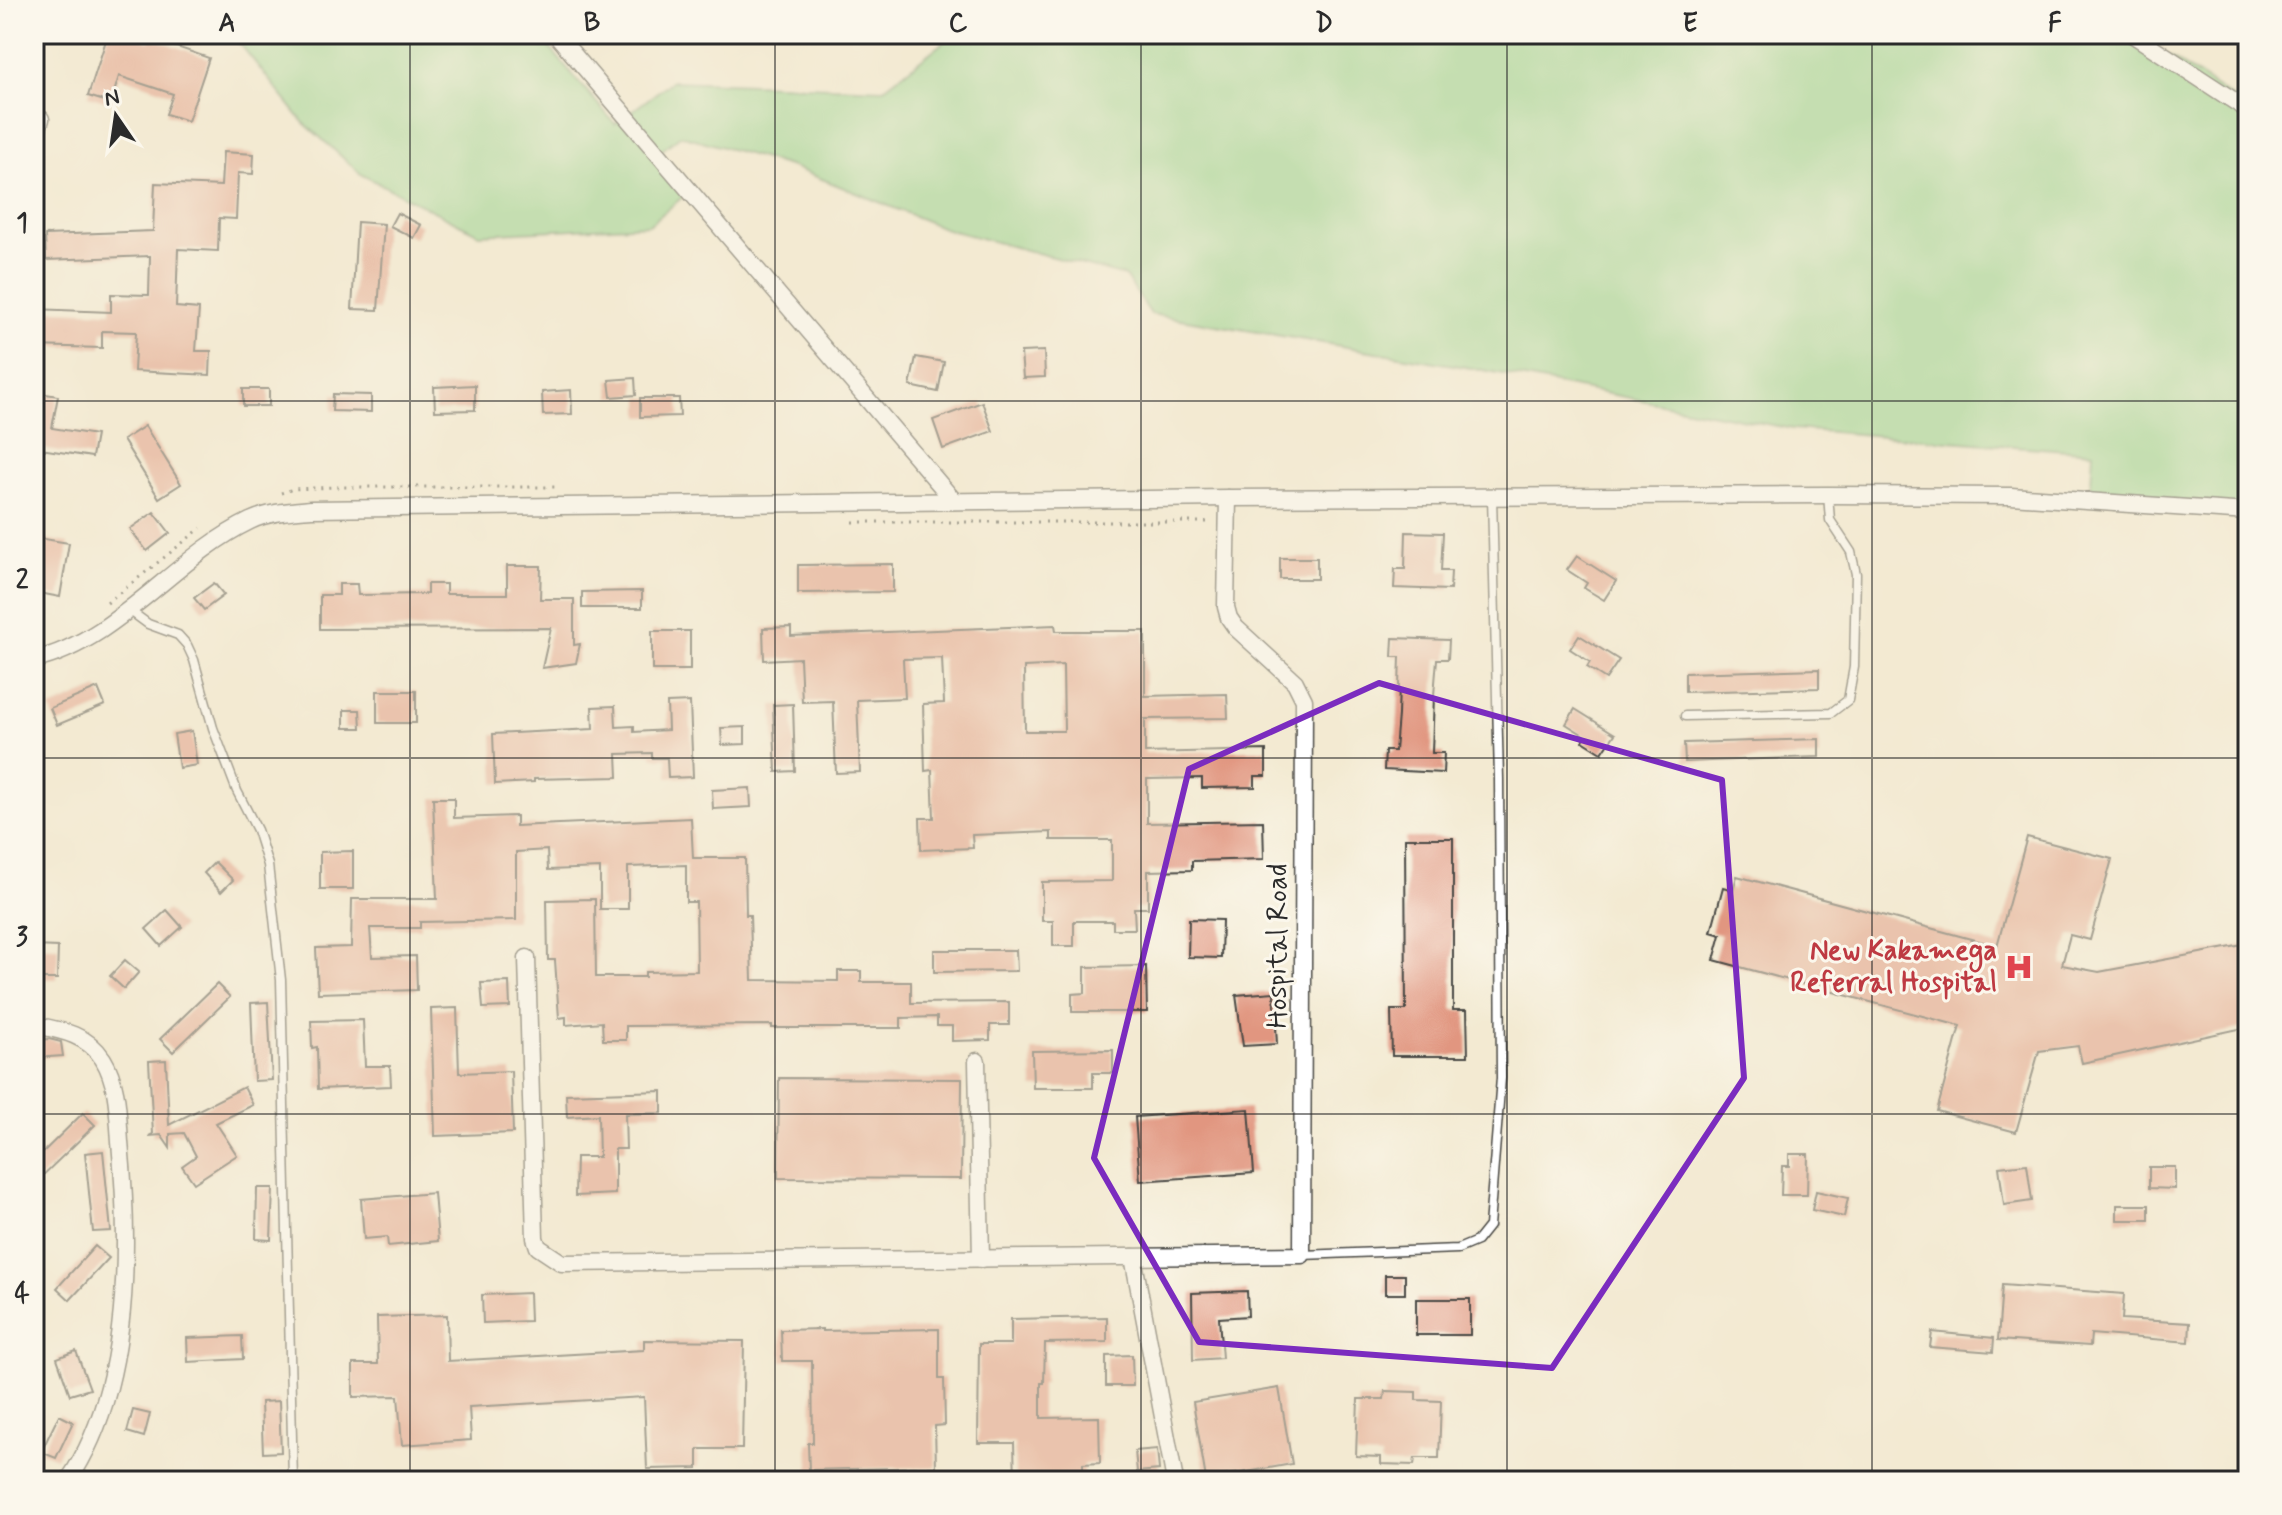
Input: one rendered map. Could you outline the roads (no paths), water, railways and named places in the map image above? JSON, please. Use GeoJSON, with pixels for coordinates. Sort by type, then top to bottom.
{"type":"FeatureCollection","features":[{"type":"Feature","properties":{"kind":"street"},"geometry":{"type":"LineString","coordinates":[[556,34],[954,501]]}},
{"type":"Feature","properties":{"kind":"street"},"geometry":{"type":"LineString","coordinates":[[2132,34],[2248,110]]}},
{"type":"Feature","properties":{"kind":"street"},"geometry":{"type":"LineString","coordinates":[[34,139],[41,119]]}},
{"type":"Feature","properties":{"kind":"street"},"geometry":{"type":"LineString","coordinates":[[34,660],[69,648],[128,609],[213,542],[253,520],[272,514],[342,507],[1828,495],[2027,497],[2248,512]]}},
{"type":"Feature","properties":{"kind":"street","name":"Hospital Road"},"geometry":{"type":"LineString","coordinates":[[1228,498],[1226,607],[1229,618],[1295,682],[1304,700],[1302,1255]]}},
{"type":"Feature","properties":{"kind":"street"},"geometry":{"type":"LineString","coordinates":[[527,958],[535,1238],[538,1247],[562,1263],[1302,1255]]}},
{"type":"Feature","properties":{"kind":"street"},"geometry":{"type":"LineString","coordinates":[[34,1025],[75,1033],[103,1058],[116,1092],[126,1204],[123,1294],[113,1369],[98,1421],[68,1481]]}},
{"type":"Feature","properties":{"kind":"street"},"geometry":{"type":"LineString","coordinates":[[977,1061],[981,1259]]}},
{"type":"Feature","properties":{"kind":"street"},"geometry":{"type":"LineString","coordinates":[[1133,1257],[1175,1481]]}},
{"type":"Feature","properties":{"kind":"lane"},"geometry":{"type":"LineString","coordinates":[[1685,716],[1831,713],[1848,700],[1854,667],[1856,574],[1851,552],[1830,520],[1828,495]]}},
{"type":"Feature","properties":{"kind":"lane"},"geometry":{"type":"LineString","coordinates":[[1302,1255],[1458,1249],[1477,1241],[1489,1226],[1501,1078],[1499,779],[1492,496]]}},
{"type":"Feature","properties":{"kind":"lane"},"geometry":{"type":"LineString","coordinates":[[128,609],[148,624],[178,635],[187,645],[213,728],[237,791],[257,830],[268,865],[281,980],[293,1481]]}},
{"type":"Feature","properties":{"kind":"place","name":"New Kakamega Referral Hospital"},"geometry":{"type":"Point","coordinates":[2019,967]}}]}
